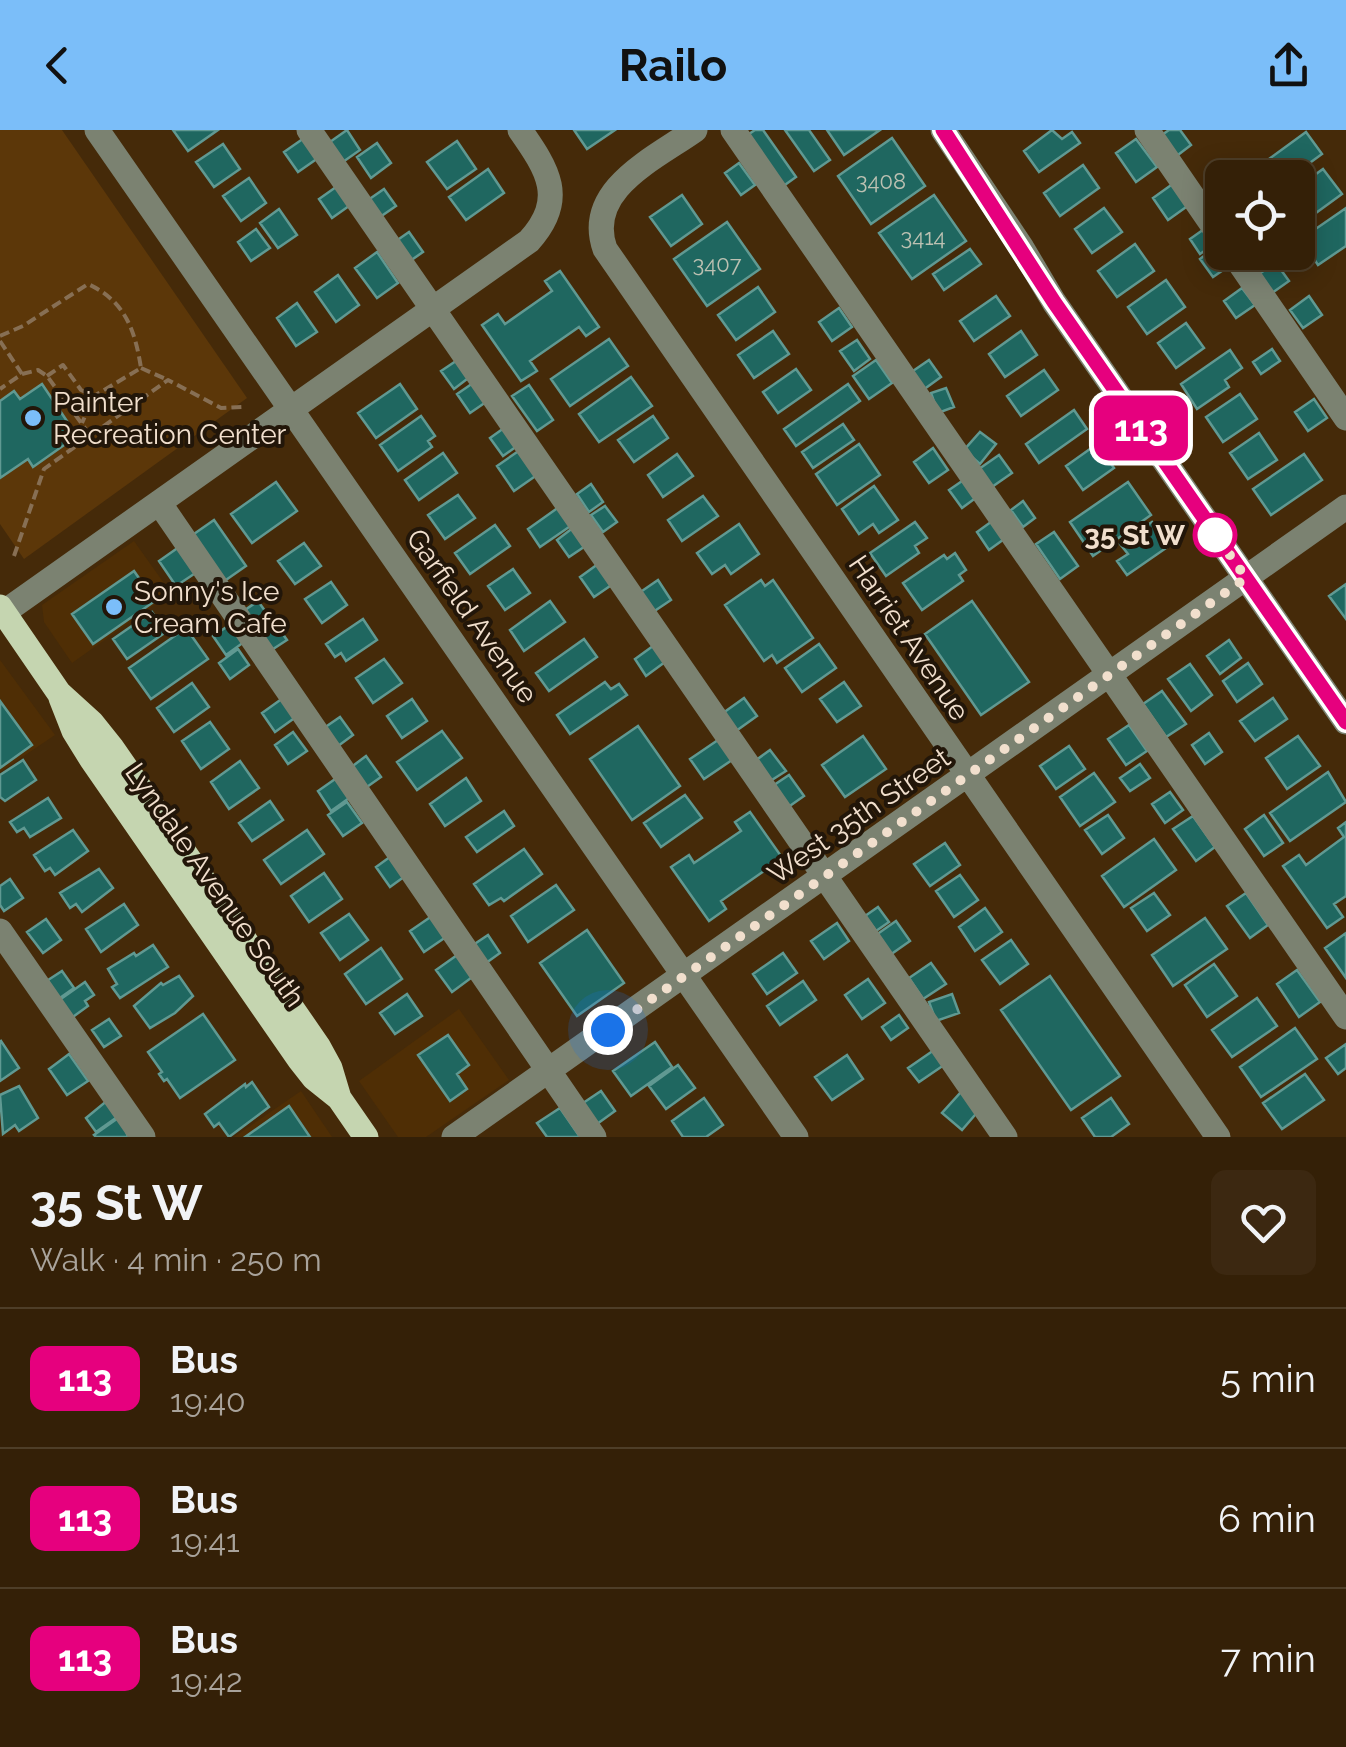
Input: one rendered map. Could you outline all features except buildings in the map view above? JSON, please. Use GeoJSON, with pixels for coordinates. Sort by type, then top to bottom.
{"type":"FeatureCollection","features":[{"type":"Feature","properties":{"kind":"main road","name":"Lyndale Avenue South"},"geometry":{"type":"LineString","coordinates":[[1,611],[59,692],[112,748],[328,1063],[339,1098],[366,1137]]}},
{"type":"Feature","properties":{"kind":"street","name":"Garfield Avenue"},"geometry":{"type":"LineString","coordinates":[[97,130],[796,1137]]}},
{"type":"Feature","properties":{"kind":"street"},"geometry":{"type":"LineString","coordinates":[[309,130],[1005,1137]]}},
{"type":"Feature","properties":{"kind":"street"},"geometry":{"type":"LineString","coordinates":[[1,611],[294,411],[530,241],[550,210],[550,184],[540,159],[520,130]]}},
{"type":"Feature","properties":{"kind":"street","name":"Harriet Avenue"},"geometry":{"type":"LineString","coordinates":[[694,130],[612,192],[600,216],[605,249],[1218,1137]]}},
{"type":"Feature","properties":{"kind":"street"},"geometry":{"type":"LineString","coordinates":[[733,130],[1346,1017]]}},
{"type":"Feature","properties":{"kind":"street"},"geometry":{"type":"LineString","coordinates":[[943,130],[1054,302],[1346,722]]}},
{"type":"Feature","properties":{"kind":"street"},"geometry":{"type":"LineString","coordinates":[[1147,130],[1205,214]]}},
{"type":"Feature","properties":{"kind":"street"},"geometry":{"type":"LineString","coordinates":[[1244,270],[1346,418]]}},
{"type":"Feature","properties":{"kind":"street"},"geometry":{"type":"LineString","coordinates":[[160,504],[594,1137]]}},
{"type":"Feature","properties":{"kind":"street","name":"West 35th Street"},"geometry":{"type":"LineString","coordinates":[[454,1137],[1346,508]]}},
{"type":"Feature","properties":{"kind":"street"},"geometry":{"type":"LineString","coordinates":[[0,931],[142,1137]]}},
{"type":"Feature","properties":{"kind":"path"},"geometry":{"type":"LineString","coordinates":[[22,374],[1,340],[88,284],[109,295],[128,318],[141,368]]}},
{"type":"Feature","properties":{"kind":"path"},"geometry":{"type":"LineString","coordinates":[[47,376],[64,365],[81,390],[94,396]]}},
{"type":"Feature","properties":{"kind":"path"},"geometry":{"type":"LineString","coordinates":[[141,368],[222,408],[242,407]]}},
{"type":"Feature","properties":{"kind":"path"},"geometry":{"type":"LineString","coordinates":[[82,423],[94,396],[141,368]]}},
{"type":"Feature","properties":{"kind":"path"},"geometry":{"type":"LineString","coordinates":[[0,390],[22,374],[38,370],[47,376],[91,436]]}},
{"type":"Feature","properties":{"kind":"path"},"geometry":{"type":"LineString","coordinates":[[14,556],[44,469],[168,380]]}},
{"type":"Feature","properties":{"kind":"shaded area"},"geometry":{"type":"Polygon","coordinates":[[[0,130],[62,130],[247,398],[24,559],[0,524],[0,130]]]}},
{"type":"Feature","properties":{"kind":"shaded area"},"geometry":{"type":"Polygon","coordinates":[[[134,541],[171,593],[72,663],[44,622],[42,605],[134,541]]]}},
{"type":"Feature","properties":{"kind":"shaded area"},"geometry":{"type":"Polygon","coordinates":[[[0,660],[55,735],[0,772],[0,660]]]}},
{"type":"Feature","properties":{"kind":"shaded area"},"geometry":{"type":"Polygon","coordinates":[[[459,1009],[509,1080],[426,1137],[398,1137],[359,1081],[459,1009]]]}},
{"type":"Feature","properties":{"kind":"shaded area"},"geometry":{"type":"Polygon","coordinates":[[[301,1091],[332,1137],[234,1137],[301,1091]]]}},
{"type":"Feature","properties":{"kind":"bus line","name":"113"},"geometry":{"type":"LineString","coordinates":[[943,130],[1054,302],[1346,722]]}},
{"type":"Feature","properties":{"kind":"place","name":"Painter Recreation Center"},"geometry":{"type":"Point","coordinates":[33,418]}},
{"type":"Feature","properties":{"kind":"place","name":"35 St W"},"geometry":{"type":"Point","coordinates":[1215,535]}},
{"type":"Feature","properties":{"kind":"place","name":"Sonny's Ice Cream Cafe"},"geometry":{"type":"Point","coordinates":[114,607]}},
{"type":"Feature","properties":{"kind":"route"},"geometry":{"type":"LineString","coordinates":[[608,1030],[1246,578],[1209,525],[1215,535]]}}]}
